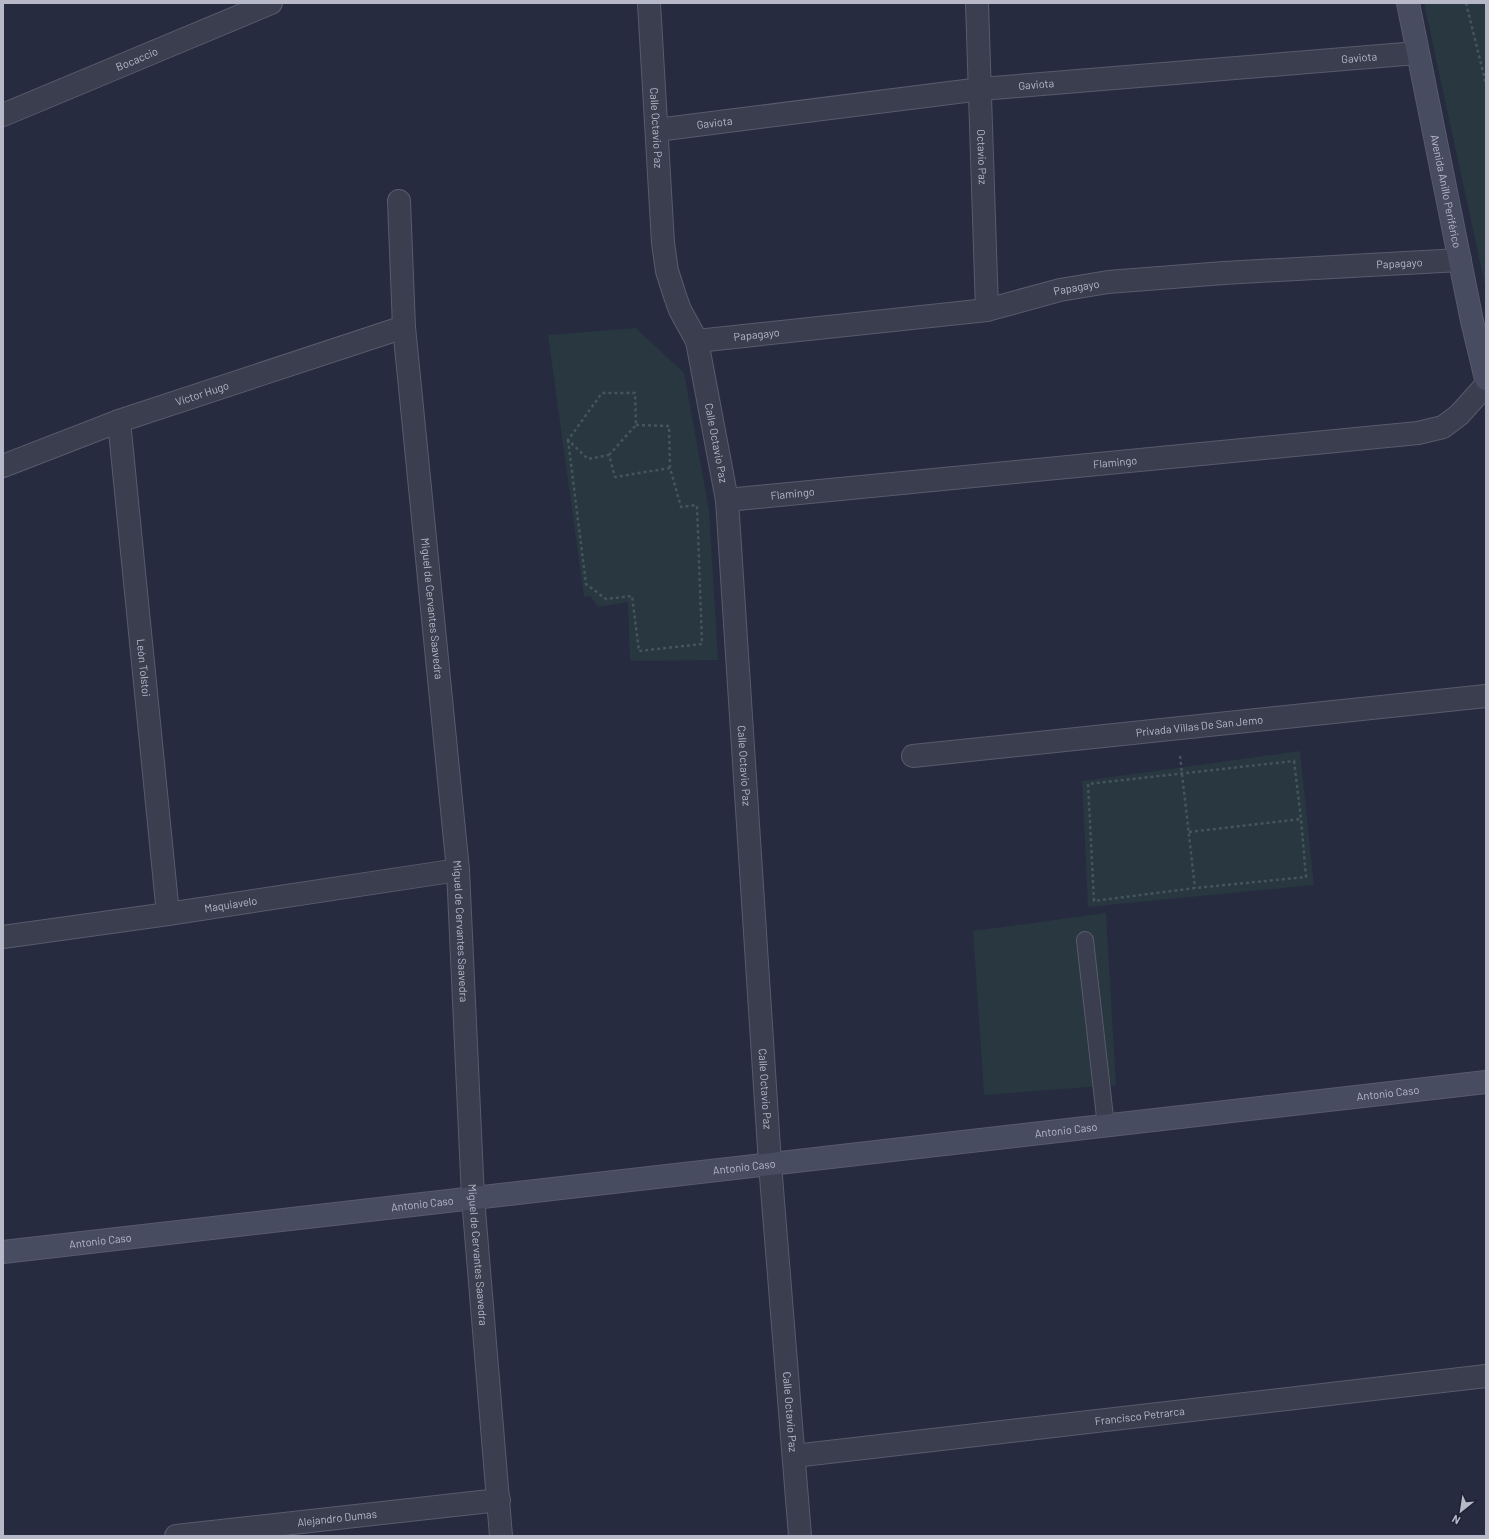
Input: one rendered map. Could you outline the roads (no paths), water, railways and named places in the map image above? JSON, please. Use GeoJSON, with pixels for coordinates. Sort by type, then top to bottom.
{"type":"FeatureCollection","features":[{"type":"Feature","properties":{"kind":"street","name":"Bocaccio"},"geometry":{"type":"LineString","coordinates":[[3,115],[271,3]]}},
{"type":"Feature","properties":{"kind":"street","name":"Calle Octavio Paz"},"geometry":{"type":"LineString","coordinates":[[649,3],[663,243],[667,270],[680,310],[697,341],[727,500],[770,1164],[800,1536]]}},
{"type":"Feature","properties":{"kind":"street","name":"Octavio Paz"},"geometry":{"type":"LineString","coordinates":[[977,3],[988,310]]}},
{"type":"Feature","properties":{"kind":"street","name":"Avenida Anillo Periférico"},"geometry":{"type":"LineString","coordinates":[[1408,3],[1472,321],[1482,341],[1486,379]]}},
{"type":"Feature","properties":{"kind":"street","name":"Gaviota"},"geometry":{"type":"LineString","coordinates":[[657,130],[980,89],[1418,53]]}},
{"type":"Feature","properties":{"kind":"street","name":"Miguel de Cervantes Saavedra"},"geometry":{"type":"LineString","coordinates":[[399,201],[404,327],[458,870],[472,1198],[501,1536]]}},
{"type":"Feature","properties":{"kind":"street","name":"Papagayo"},"geometry":{"type":"LineString","coordinates":[[697,341],[988,310],[1060,290],[1108,282],[1224,273],[1460,260]]}},
{"type":"Feature","properties":{"kind":"street","name":"Víctor Hugo"},"geometry":{"type":"LineString","coordinates":[[3,466],[119,421],[404,327]]}},
{"type":"Feature","properties":{"kind":"street","name":"Flamingo"},"geometry":{"type":"LineString","coordinates":[[727,500],[1418,433],[1443,427],[1449,423],[1459,415],[1486,385]]}},
{"type":"Feature","properties":{"kind":"street","name":"León Tolstoi"},"geometry":{"type":"LineString","coordinates":[[119,421],[168,914]]}},
{"type":"Feature","properties":{"kind":"street","name":"Privada Villas De San Jemo"},"geometry":{"type":"LineString","coordinates":[[913,756],[1486,696]]}},
{"type":"Feature","properties":{"kind":"street","name":"Maquiavelo"},"geometry":{"type":"LineString","coordinates":[[3,937],[168,914],[458,870]]}},
{"type":"Feature","properties":{"kind":"street","name":"Antonio Caso"},"geometry":{"type":"LineString","coordinates":[[3,1252],[1486,1082]]}},
{"type":"Feature","properties":{"kind":"street","name":"Francisco Petrarca"},"geometry":{"type":"LineString","coordinates":[[794,1456],[1486,1376]]}},
{"type":"Feature","properties":{"kind":"street","name":"Alejandro Dumas"},"geometry":{"type":"LineString","coordinates":[[176,1536],[232,1533],[499,1500]]}},
{"type":"Feature","properties":{"kind":"lane"},"geometry":{"type":"LineString","coordinates":[[1085,940],[1106,1126]]}}]}
